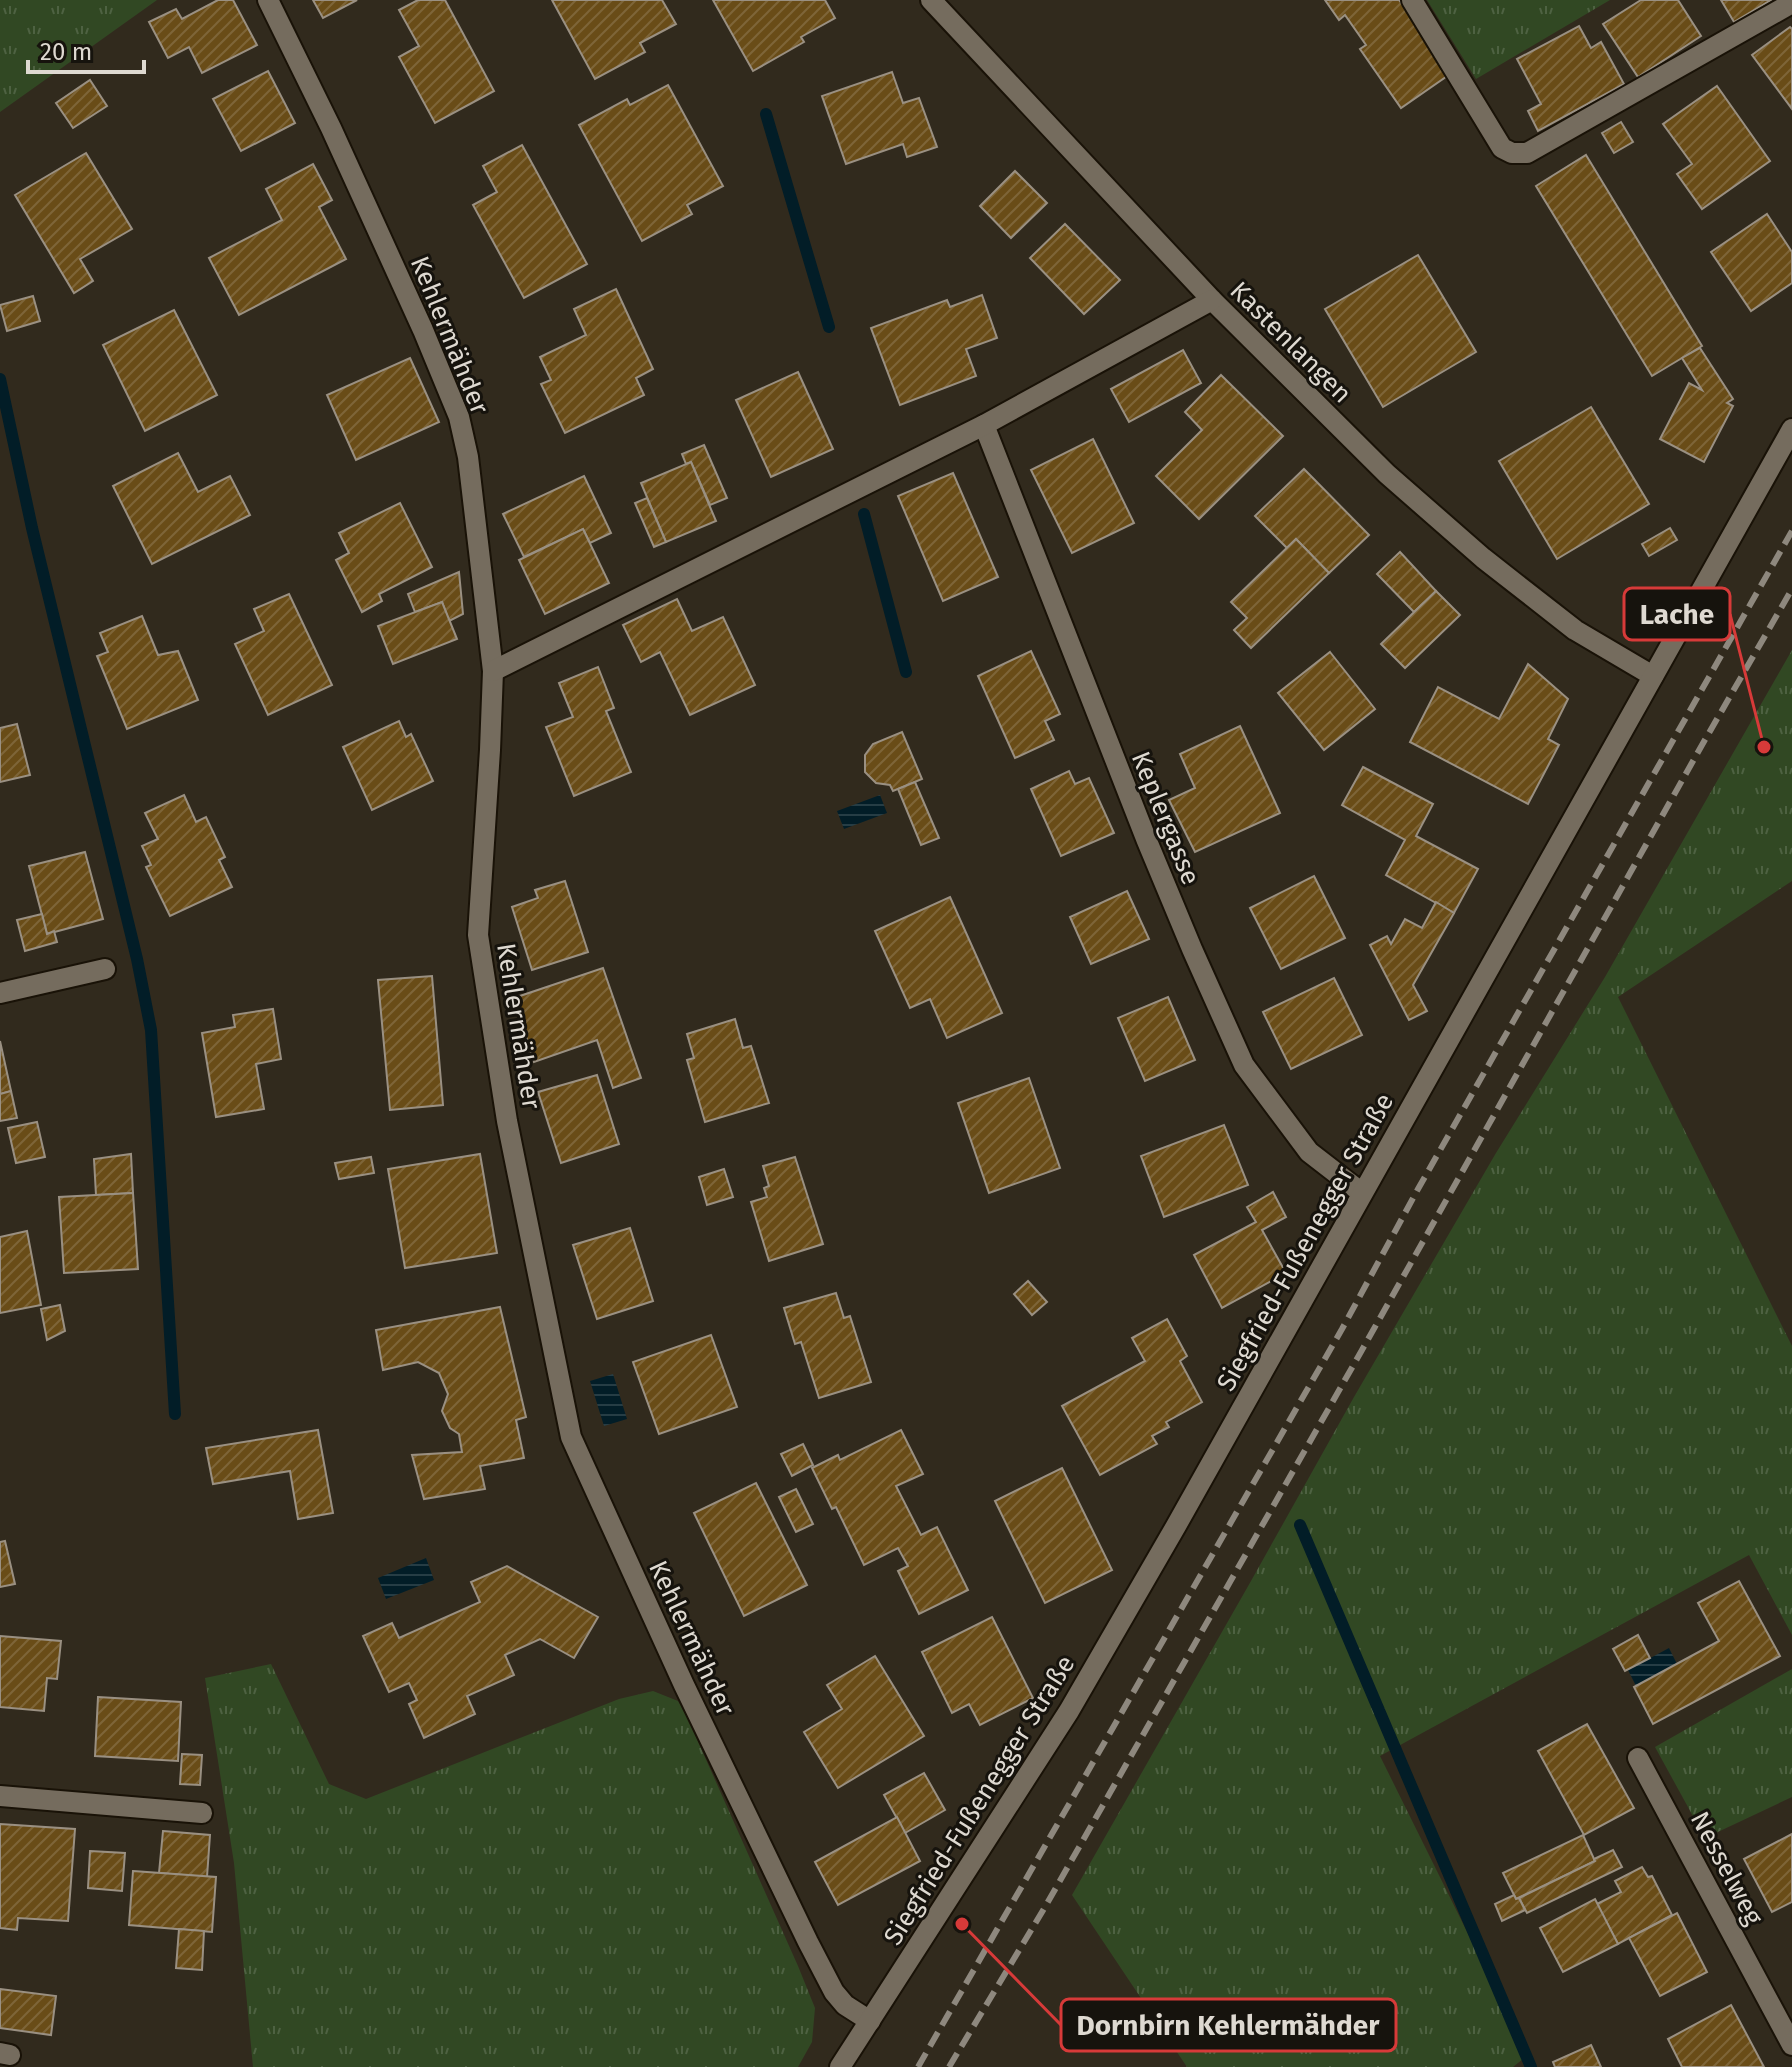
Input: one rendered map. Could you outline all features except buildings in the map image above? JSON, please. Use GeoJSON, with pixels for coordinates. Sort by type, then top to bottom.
{"type":"FeatureCollection","features":[{"type":"Feature","properties":{"kind":"street","name":"Kehlermähder"},"geometry":{"type":"LineString","coordinates":[[268,0],[384,242],[459,417],[468,457],[493,671],[478,935],[507,1121],[571,1437],[808,1942],[834,1992],[845,2005],[870,2021]]}},
{"type":"Feature","properties":{"kind":"street","name":"Kastenlangen"},"geometry":{"type":"LineString","coordinates":[[931,0],[1212,300],[1387,474],[1483,558],[1575,630],[1653,676]]}},
{"type":"Feature","properties":{"kind":"street"},"geometry":{"type":"LineString","coordinates":[[1412,0],[1502,148],[1512,153],[1527,153],[1792,3]]}},
{"type":"Feature","properties":{"kind":"street"},"geometry":{"type":"LineString","coordinates":[[493,671],[984,425],[1212,300]]}},
{"type":"Feature","properties":{"kind":"street","name":"Keplergasse"},"geometry":{"type":"LineString","coordinates":[[984,425],[1147,841],[1244,1065],[1309,1152],[1362,1193]]}},
{"type":"Feature","properties":{"kind":"street","name":"Siegfried-Fußenegger Straße"},"geometry":{"type":"LineString","coordinates":[[840,2067],[1069,1711],[1792,429]]}},
{"type":"Feature","properties":{"kind":"street"},"geometry":{"type":"LineString","coordinates":[[0,993],[105,969]]}},
{"type":"Feature","properties":{"kind":"street","name":"Nesselweg"},"geometry":{"type":"LineString","coordinates":[[1638,1758],[1792,2045]]}},
{"type":"Feature","properties":{"kind":"street"},"geometry":{"type":"LineString","coordinates":[[0,1796],[202,1813]]}},
{"type":"Feature","properties":{"kind":"green space"},"geometry":{"type":"Polygon","coordinates":[[[0,0],[157,0],[0,112],[0,0]]]}},
{"type":"Feature","properties":{"kind":"green space"},"geometry":{"type":"Polygon","coordinates":[[[1427,0],[1610,0],[1476,79],[1427,0]]]}},
{"type":"Feature","properties":{"kind":"green space"},"geometry":{"type":"Polygon","coordinates":[[[1792,650],[1792,881],[1618,997],[1792,1346],[1792,1635],[1749,1555],[1380,1756],[1528,2055],[1513,2067],[1187,2067],[1072,1895],[1354,1397],[1496,1153],[1605,977],[1792,650]]]}},
{"type":"Feature","properties":{"kind":"green space"},"geometry":{"type":"Polygon","coordinates":[[[271,1664],[329,1784],[366,1799],[619,1699],[653,1691],[678,1701],[815,2008],[812,2042],[798,2067],[253,2067],[234,1863],[205,1678],[271,1664]]]}},
{"type":"Feature","properties":{"kind":"green space"},"geometry":{"type":"Polygon","coordinates":[[[1792,1669],[1792,1797],[1705,1838],[1655,1747],[1792,1669]]]}},
{"type":"Feature","properties":{"kind":"water"},"geometry":{"type":"Polygon","coordinates":[[[880,795],[887,813],[844,829],[837,811],[880,795]]]}},
{"type":"Feature","properties":{"kind":"water"},"geometry":{"type":"Polygon","coordinates":[[[613,1374],[627,1419],[604,1426],[590,1381],[613,1374]]]}},
{"type":"Feature","properties":{"kind":"water"},"geometry":{"type":"Polygon","coordinates":[[[426,1558],[434,1580],[386,1599],[378,1578],[426,1558]]]}},
{"type":"Feature","properties":{"kind":"water"},"geometry":{"type":"Polygon","coordinates":[[[1669,1648],[1677,1664],[1636,1686],[1628,1670],[1669,1648]]]}},
{"type":"Feature","properties":{"kind":"waterway"},"geometry":{"type":"LineString","coordinates":[[766,114],[829,327]]}},
{"type":"Feature","properties":{"kind":"waterway"},"geometry":{"type":"LineString","coordinates":[[0,379],[32,528],[137,959],[151,1030],[175,1414]]}},
{"type":"Feature","properties":{"kind":"waterway"},"geometry":{"type":"LineString","coordinates":[[864,514],[906,672]]}},
{"type":"Feature","properties":{"kind":"waterway"},"geometry":{"type":"LineString","coordinates":[[1300,1525],[1531,2067]]}},
{"type":"Feature","properties":{"kind":"railway"},"geometry":{"type":"LineString","coordinates":[[918,2067],[1342,1329],[1418,1189],[1792,531]]}},
{"type":"Feature","properties":{"kind":"railway"},"geometry":{"type":"LineString","coordinates":[[949,2067],[1045,1907],[1792,589]]}},
{"type":"Feature","properties":{"kind":"place","name":"Lache"},"geometry":{"type":"Point","coordinates":[1764,747]}},
{"type":"Feature","properties":{"kind":"place","name":"Dornbirn Kehlermähder"},"geometry":{"type":"Point","coordinates":[962,1924]}}]}
